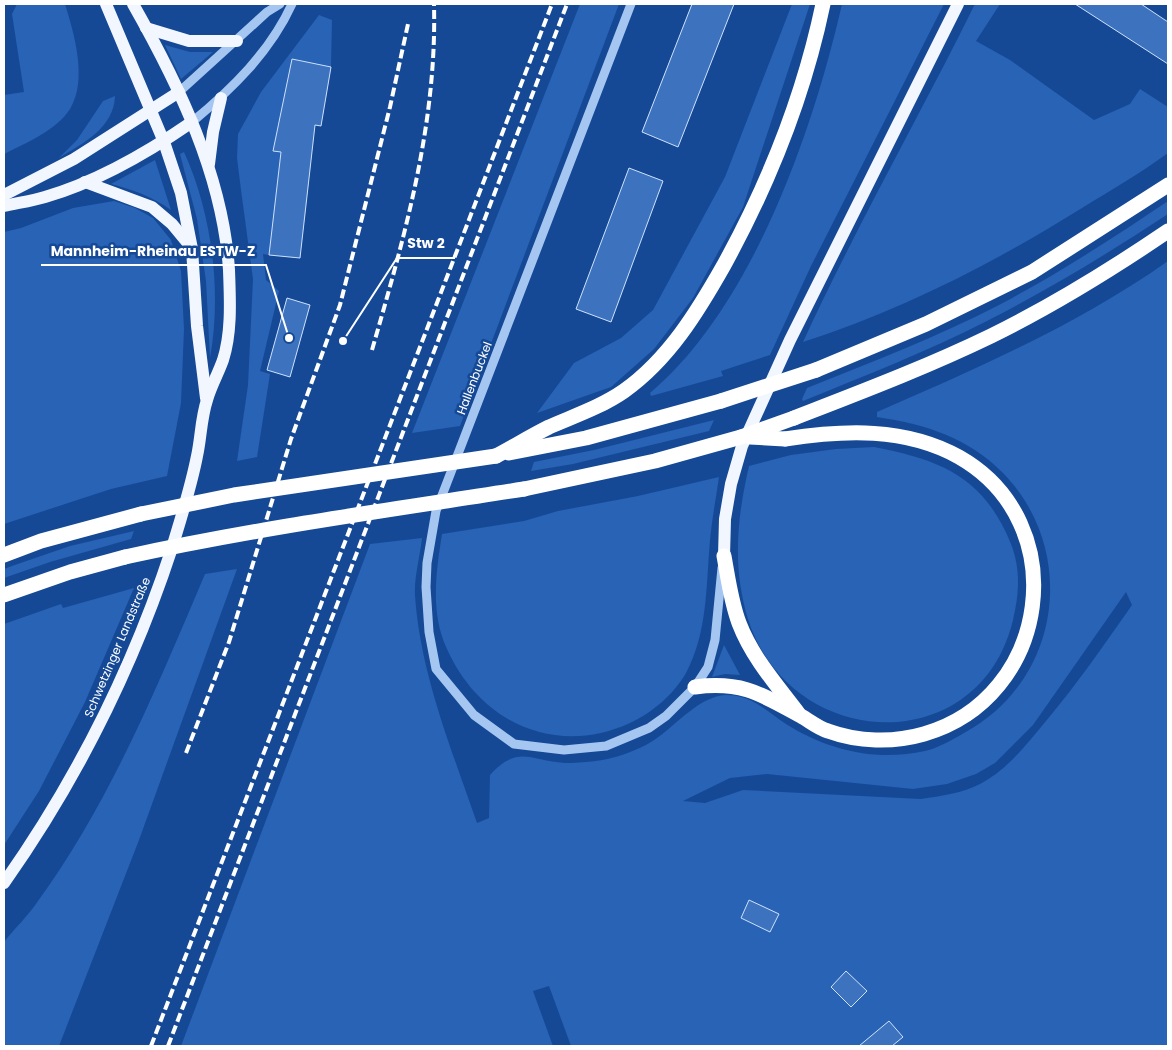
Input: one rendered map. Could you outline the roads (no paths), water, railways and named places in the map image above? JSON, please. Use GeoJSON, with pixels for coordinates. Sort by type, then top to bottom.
{"type":"FeatureCollection","features":[{"type":"Feature","properties":{"kind":"highway"},"geometry":{"type":"LineString","coordinates":[[496,456],[548,428],[603,404],[624,391],[660,359],[702,303],[764,185],[790,120],[809,60],[823,4]]}},
{"type":"Feature","properties":{"kind":"highway"},"geometry":{"type":"LineString","coordinates":[[4,555],[42,541],[141,514],[234,495],[496,456],[666,418],[721,401],[816,370],[926,324],[1032,272],[1168,185]]}},
{"type":"Feature","properties":{"kind":"highway"},"geometry":{"type":"LineString","coordinates":[[4,595],[70,572],[125,556],[282,526],[524,489],[655,461],[741,437],[884,383],[992,335],[1132,256],[1168,231]]}},
{"type":"Feature","properties":{"kind":"highway"},"geometry":{"type":"LineString","coordinates":[[695,687],[724,684],[739,686],[826,731],[852,738],[902,739],[925,734],[950,724],[972,710],[1006,678],[1023,646],[1030,623],[1034,592],[1034,567],[1025,535],[1013,510],[997,488],[960,458],[917,439],[856,431],[784,439],[741,437]]}},
{"type":"Feature","properties":{"kind":"highway"},"geometry":{"type":"LineString","coordinates":[[724,556],[739,622],[746,640],[766,673],[800,716]]}},
{"type":"Feature","properties":{"kind":"main road","name":"Schwetzinger Landstraße"},"geometry":{"type":"LineString","coordinates":[[106,4],[109,16],[164,142],[181,193],[192,249],[197,326],[206,400]]}},
{"type":"Feature","properties":{"kind":"main road"},"geometry":{"type":"LineString","coordinates":[[133,4],[179,92],[209,167]]}},
{"type":"Feature","properties":{"kind":"main road"},"geometry":{"type":"LineString","coordinates":[[724,556],[726,519],[731,484],[742,446],[790,340],[958,4]]}},
{"type":"Feature","properties":{"kind":"main road"},"geometry":{"type":"LineString","coordinates":[[146,28],[189,41],[204,43],[237,41]]}},
{"type":"Feature","properties":{"kind":"main road"},"geometry":{"type":"LineString","coordinates":[[4,195],[74,159],[179,92]]}},
{"type":"Feature","properties":{"kind":"main road"},"geometry":{"type":"LineString","coordinates":[[209,167],[213,132],[221,98]]}},
{"type":"Feature","properties":{"kind":"main road"},"geometry":{"type":"LineString","coordinates":[[4,206],[44,198],[85,182],[128,162],[164,142],[192,122]]}},
{"type":"Feature","properties":{"kind":"main road","name":"Schwetzinger Landstraße"},"geometry":{"type":"LineString","coordinates":[[4,883],[37,836],[94,736],[146,618],[172,547],[192,476],[206,400],[223,359],[229,326],[228,269],[222,223],[209,167]]}},
{"type":"Feature","properties":{"kind":"main road"},"geometry":{"type":"LineString","coordinates":[[85,182],[152,207],[172,224],[192,249]]}},
{"type":"Feature","properties":{"kind":"street"},"geometry":{"type":"LineString","coordinates":[[179,92],[267,12],[280,4]]}},
{"type":"Feature","properties":{"kind":"street"},"geometry":{"type":"LineString","coordinates":[[192,122],[221,98],[248,70],[282,25],[292,4]]}},
{"type":"Feature","properties":{"kind":"street","name":"Hallenbuckel"},"geometry":{"type":"LineString","coordinates":[[631,4],[436,512],[427,563],[426,587],[429,632],[436,669],[474,715],[514,744],[564,750],[606,746],[649,728],[666,716],[695,687]]}},
{"type":"Feature","properties":{"kind":"street"},"geometry":{"type":"LineString","coordinates":[[695,687],[708,666],[715,640],[724,556]]}},
{"type":"Feature","properties":{"kind":"railway"},"geometry":{"type":"LineString","coordinates":[[372,350],[407,222],[424,136],[434,49],[434,4]]}},
{"type":"Feature","properties":{"kind":"railway"},"geometry":{"type":"LineString","coordinates":[[151,1046],[552,4]]}},
{"type":"Feature","properties":{"kind":"railway"},"geometry":{"type":"LineString","coordinates":[[168,1046],[567,4]]}},
{"type":"Feature","properties":{"kind":"railway"},"geometry":{"type":"LineString","coordinates":[[186,753],[229,642],[291,439],[340,305],[390,107],[408,24]]}},
{"type":"Feature","properties":{"kind":"place","name":"Mannheim-Rheinau ESTW-Z"},"geometry":{"type":"Point","coordinates":[289,338]}},
{"type":"Feature","properties":{"kind":"place","name":"Stw 2"},"geometry":{"type":"Point","coordinates":[343,341]}}]}
